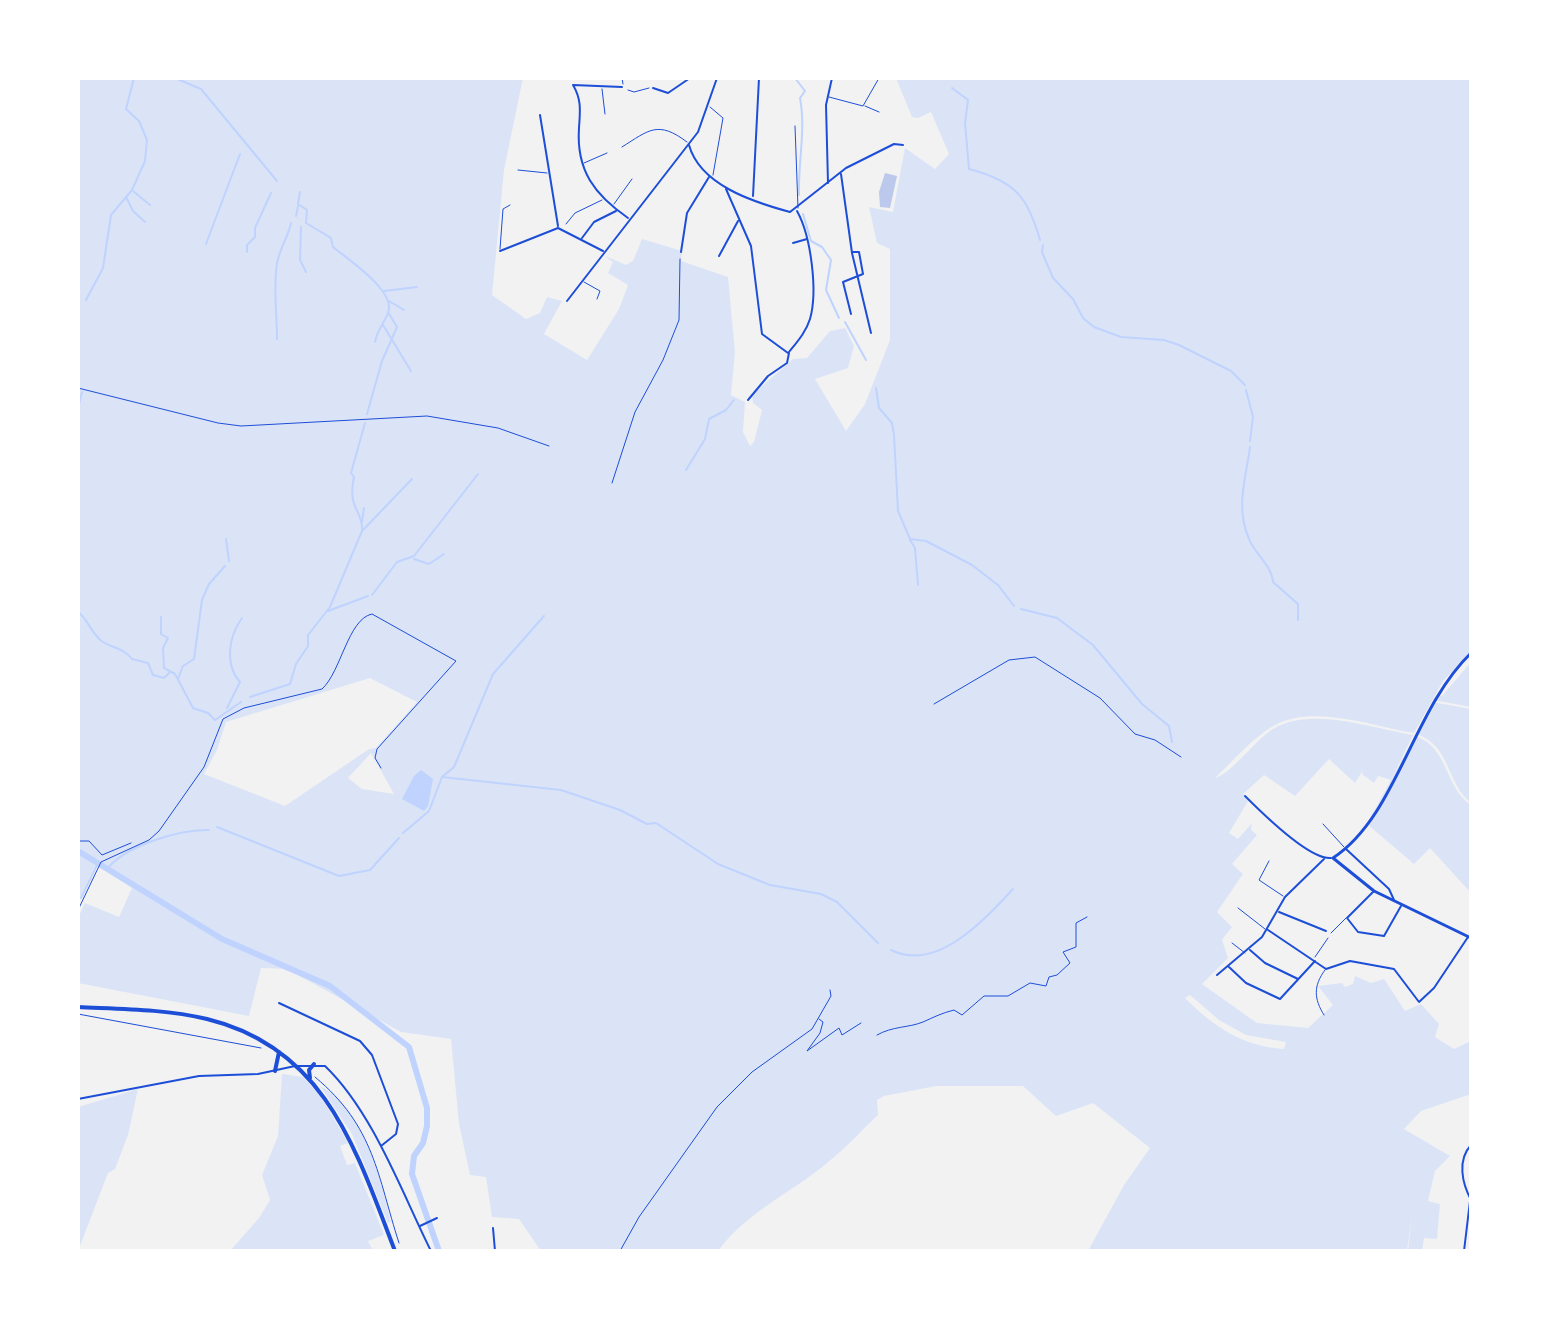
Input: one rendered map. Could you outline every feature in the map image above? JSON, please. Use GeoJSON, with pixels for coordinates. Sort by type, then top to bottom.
{"type":"FeatureCollection","features":[{"type":"Feature","properties":{"kind":"main road"},"geometry":{"type":"LineString","coordinates":[[78,1007],[207,1019],[247,1032],[312,1078]]}},
{"type":"Feature","properties":{"kind":"main road"},"geometry":{"type":"LineString","coordinates":[[275,1071],[279,1052]]}},
{"type":"Feature","properties":{"kind":"main road"},"geometry":{"type":"LineString","coordinates":[[314,1064],[309,1070],[312,1078],[348,1133],[395,1251]]}},
{"type":"Feature","properties":{"kind":"street"},"geometry":{"type":"LineString","coordinates":[[653,88],[668,93],[690,78]]}},
{"type":"Feature","properties":{"kind":"street"},"geometry":{"type":"LineString","coordinates":[[567,301],[689,144],[717,78]]}},
{"type":"Feature","properties":{"kind":"street"},"geometry":{"type":"LineString","coordinates":[[753,199],[759,78]]}},
{"type":"Feature","properties":{"kind":"street"},"geometry":{"type":"LineString","coordinates":[[828,183],[827,96],[832,78]]}},
{"type":"Feature","properties":{"kind":"street"},"geometry":{"type":"LineString","coordinates":[[622,87],[573,85],[581,104],[582,163],[591,187],[602,200],[629,219]]}},
{"type":"Feature","properties":{"kind":"street"},"geometry":{"type":"LineString","coordinates":[[540,115],[558,228]]}},
{"type":"Feature","properties":{"kind":"street"},"geometry":{"type":"LineString","coordinates":[[689,144],[694,161],[726,188],[787,211],[797,208],[840,173],[879,150],[894,144],[903,145]]}},
{"type":"Feature","properties":{"kind":"street"},"geometry":{"type":"LineString","coordinates":[[840,173],[852,253],[871,333]]}},
{"type":"Feature","properties":{"kind":"street"},"geometry":{"type":"LineString","coordinates":[[681,252],[687,213],[711,177]]}},
{"type":"Feature","properties":{"kind":"street"},"geometry":{"type":"LineString","coordinates":[[726,188],[755,265],[762,334],[791,356],[787,363],[768,376],[748,400]]}},
{"type":"Feature","properties":{"kind":"street"},"geometry":{"type":"LineString","coordinates":[[788,353],[805,331],[812,308],[808,239],[797,208]]}},
{"type":"Feature","properties":{"kind":"street"},"geometry":{"type":"LineString","coordinates":[[581,240],[594,222],[617,211]]}},
{"type":"Feature","properties":{"kind":"street"},"geometry":{"type":"LineString","coordinates":[[719,256],[739,220]]}},
{"type":"Feature","properties":{"kind":"street"},"geometry":{"type":"LineString","coordinates":[[500,251],[558,228],[604,252]]}},
{"type":"Feature","properties":{"kind":"street"},"geometry":{"type":"LineString","coordinates":[[793,243],[808,239]]}},
{"type":"Feature","properties":{"kind":"street"},"geometry":{"type":"LineString","coordinates":[[851,314],[843,282],[863,274],[859,253],[852,253]]}},
{"type":"Feature","properties":{"kind":"street"},"geometry":{"type":"LineString","coordinates":[[1217,975],[1250,950],[1268,930],[1285,897],[1324,859],[1333,858],[1346,849],[1384,796],[1431,701],[1471,653]]}},
{"type":"Feature","properties":{"kind":"street"},"geometry":{"type":"LineString","coordinates":[[1245,796],[1291,836],[1324,859]]}},
{"type":"Feature","properties":{"kind":"street"},"geometry":{"type":"LineString","coordinates":[[1346,849],[1395,895],[1393,901]]}},
{"type":"Feature","properties":{"kind":"street"},"geometry":{"type":"LineString","coordinates":[[1268,930],[1326,969],[1350,961],[1394,969],[1419,1002],[1434,988],[1470,938],[1374,891],[1333,858]]}},
{"type":"Feature","properties":{"kind":"street"},"geometry":{"type":"LineString","coordinates":[[1374,891],[1347,918],[1358,932],[1382,937],[1401,905]]}},
{"type":"Feature","properties":{"kind":"street"},"geometry":{"type":"LineString","coordinates":[[1278,912],[1326,931]]}},
{"type":"Feature","properties":{"kind":"street"},"geometry":{"type":"LineString","coordinates":[[1250,950],[1265,963],[1299,980]]}},
{"type":"Feature","properties":{"kind":"street"},"geometry":{"type":"LineString","coordinates":[[1228,966],[1246,983],[1280,999],[1315,960]]}},
{"type":"Feature","properties":{"kind":"street"},"geometry":{"type":"LineString","coordinates":[[279,1003],[360,1041],[372,1055],[398,1124],[396,1134],[380,1147]]}},
{"type":"Feature","properties":{"kind":"street"},"geometry":{"type":"LineString","coordinates":[[78,1099],[199,1076],[275,1071],[314,1064],[325,1066],[335,1076],[380,1147],[431,1251]]}},
{"type":"Feature","properties":{"kind":"street"},"geometry":{"type":"LineString","coordinates":[[1464,1251],[1471,1200],[1463,1171],[1464,1153],[1471,1145]]}},
{"type":"Feature","properties":{"kind":"street"},"geometry":{"type":"LineString","coordinates":[[419,1226],[437,1218]]}},
{"type":"Feature","properties":{"kind":"street"},"geometry":{"type":"LineString","coordinates":[[493,1228],[495,1251]]}},
{"type":"Feature","properties":{"kind":"lane"},"geometry":{"type":"LineString","coordinates":[[622,78],[622,87]]}},
{"type":"Feature","properties":{"kind":"lane"},"geometry":{"type":"LineString","coordinates":[[863,106],[877,87],[879,78]]}},
{"type":"Feature","properties":{"kind":"lane"},"geometry":{"type":"LineString","coordinates":[[602,86],[605,114]]}},
{"type":"Feature","properties":{"kind":"lane"},"geometry":{"type":"LineString","coordinates":[[827,96],[879,112]]}},
{"type":"Feature","properties":{"kind":"lane"},"geometry":{"type":"LineString","coordinates":[[708,105],[723,118],[711,177]]}},
{"type":"Feature","properties":{"kind":"lane"},"geometry":{"type":"LineString","coordinates":[[795,126],[797,208]]}},
{"type":"Feature","properties":{"kind":"lane"},"geometry":{"type":"LineString","coordinates":[[622,147],[649,130],[658,129],[671,130],[689,144]]}},
{"type":"Feature","properties":{"kind":"lane"},"geometry":{"type":"LineString","coordinates":[[582,163],[607,153]]}},
{"type":"Feature","properties":{"kind":"lane"},"geometry":{"type":"LineString","coordinates":[[518,170],[550,173]]}},
{"type":"Feature","properties":{"kind":"lane"},"geometry":{"type":"LineString","coordinates":[[612,207],[632,179]]}},
{"type":"Feature","properties":{"kind":"lane"},"geometry":{"type":"LineString","coordinates":[[566,224],[575,213],[602,200]]}},
{"type":"Feature","properties":{"kind":"lane"},"geometry":{"type":"LineString","coordinates":[[500,251],[503,209],[510,205]]}},
{"type":"Feature","properties":{"kind":"lane"},"geometry":{"type":"LineString","coordinates":[[582,281],[600,291],[597,299]]}},
{"type":"Feature","properties":{"kind":"lane"},"geometry":{"type":"LineString","coordinates":[[78,910],[101,862],[140,844],[159,831],[198,777],[223,719],[244,708],[322,689],[330,682],[357,624],[372,614],[456,661],[377,749],[375,755],[381,768]]}},
{"type":"Feature","properties":{"kind":"lane"},"geometry":{"type":"LineString","coordinates":[[1323,824],[1346,849]]}},
{"type":"Feature","properties":{"kind":"lane"},"geometry":{"type":"LineString","coordinates":[[1269,861],[1259,880],[1285,897]]}},
{"type":"Feature","properties":{"kind":"lane"},"geometry":{"type":"LineString","coordinates":[[1238,908],[1268,930]]}},
{"type":"Feature","properties":{"kind":"lane"},"geometry":{"type":"LineString","coordinates":[[1331,933],[1347,918]]}},
{"type":"Feature","properties":{"kind":"lane"},"geometry":{"type":"LineString","coordinates":[[1232,943],[1245,953]]}},
{"type":"Feature","properties":{"kind":"lane"},"geometry":{"type":"LineString","coordinates":[[1324,1015],[1315,1001],[1318,979],[1326,969]]}},
{"type":"Feature","properties":{"kind":"path"},"geometry":{"type":"LineString","coordinates":[[622,87],[634,92],[653,88]]}},
{"type":"Feature","properties":{"kind":"path"},"geometry":{"type":"LineString","coordinates":[[612,483],[635,412],[679,320],[681,252]]}},
{"type":"Feature","properties":{"kind":"path"},"geometry":{"type":"LineString","coordinates":[[78,388],[230,425],[427,416],[498,428],[549,446]]}},
{"type":"Feature","properties":{"kind":"path"},"geometry":{"type":"LineString","coordinates":[[934,704],[1012,658],[1035,657],[1100,698],[1135,734],[1155,740],[1181,757]]}},
{"type":"Feature","properties":{"kind":"path"},"geometry":{"type":"LineString","coordinates":[[78,841],[89,841],[102,855],[127,842],[140,844]]}},
{"type":"Feature","properties":{"kind":"path"},"geometry":{"type":"LineString","coordinates":[[877,1035],[902,1024],[922,1022],[939,1013],[954,1010],[962,1015],[984,996],[1008,996],[1030,983],[1046,986],[1049,977],[1070,965],[1063,952],[1076,947],[1076,923],[1087,917]]}},
{"type":"Feature","properties":{"kind":"path"},"geometry":{"type":"LineString","coordinates":[[1315,960],[1331,933]]}},
{"type":"Feature","properties":{"kind":"path"},"geometry":{"type":"LineString","coordinates":[[620,1251],[639,1217],[717,1107],[752,1072],[812,1029],[831,996],[830,990]]}},
{"type":"Feature","properties":{"kind":"path"},"geometry":{"type":"LineString","coordinates":[[78,1014],[264,1049]]}},
{"type":"Feature","properties":{"kind":"path"},"geometry":{"type":"LineString","coordinates":[[818,1019],[823,1022],[822,1029],[807,1051],[839,1028],[842,1035],[861,1023]]}},
{"type":"Feature","properties":{"kind":"path"},"geometry":{"type":"LineString","coordinates":[[312,1078],[338,1097],[367,1139],[380,1170],[401,1251]]}},
{"type":"Feature","properties":{"kind":"shaded area"},"geometry":{"type":"Polygon","coordinates":[[[78,78],[523,78],[504,170],[492,295],[526,319],[540,313],[547,297],[562,301],[544,334],[587,360],[619,309],[628,285],[608,273],[613,262],[605,256],[626,265],[633,261],[642,239],[682,251],[681,261],[728,277],[735,352],[731,395],[745,402],[743,432],[750,446],[754,442],[762,410],[753,403],[752,395],[793,359],[807,358],[830,331],[845,328],[854,346],[848,368],[815,379],[846,431],[865,404],[890,340],[890,249],[877,243],[869,207],[893,212],[905,148],[935,169],[949,154],[931,112],[918,118],[912,117],[896,78],[1471,78],[1471,652],[1443,681],[1414,733],[1343,718],[1307,716],[1290,719],[1259,736],[1215,778],[1234,765],[1266,734],[1281,725],[1299,720],[1337,720],[1413,735],[1391,780],[1378,776],[1374,783],[1362,774],[1363,770],[1355,783],[1329,759],[1295,796],[1264,775],[1243,794],[1248,801],[1229,833],[1238,839],[1252,823],[1251,830],[1257,835],[1232,864],[1243,874],[1217,912],[1232,927],[1222,940],[1228,958],[1202,984],[1257,1023],[1308,1028],[1333,1005],[1318,986],[1342,983],[1345,987],[1353,984],[1355,976],[1371,983],[1384,979],[1405,1011],[1421,1004],[1439,1024],[1435,1037],[1454,1049],[1471,1041],[1471,1094],[1421,1111],[1404,1129],[1450,1156],[1435,1171],[1428,1201],[1440,1204],[1437,1239],[1424,1238],[1422,1251],[1408,1251],[1412,1214],[1407,1251],[1088,1251],[1124,1185],[1150,1148],[1093,1103],[1056,1116],[1023,1086],[936,1086],[877,1100],[878,1115],[845,1148],[743,1224],[718,1251],[541,1251],[519,1219],[492,1217],[486,1177],[470,1175],[459,1124],[451,1039],[401,1032],[287,969],[261,968],[249,1016],[78,983],[78,918],[85,903],[119,917],[132,888],[96,864],[78,902],[78,78]],[[370,678],[226,722],[217,750],[204,774],[285,806],[369,749],[376,748],[417,702],[370,678]],[[371,753],[348,778],[362,789],[394,794],[371,753]],[[1190,995],[1185,998],[1230,1033],[1255,1044],[1284,1049],[1286,1042],[1246,1035],[1219,1020],[1190,995]]]}},
{"type":"Feature","properties":{"kind":"shaded area"},"geometry":{"type":"Polygon","coordinates":[[[1471,662],[1471,707],[1433,700],[1437,694],[1442,696],[1471,662]]]}},
{"type":"Feature","properties":{"kind":"shaded area"},"geometry":{"type":"Polygon","coordinates":[[[1432,702],[1471,709],[1471,803],[1463,795],[1436,747],[1416,734],[1433,708],[1432,702]]]}},
{"type":"Feature","properties":{"kind":"shaded area"},"geometry":{"type":"Polygon","coordinates":[[[1415,736],[1434,749],[1456,788],[1471,805],[1471,893],[1430,848],[1414,864],[1367,824],[1415,736]]]}},
{"type":"Feature","properties":{"kind":"shaded area"},"geometry":{"type":"Polygon","coordinates":[[[282,1074],[303,1077],[322,1098],[348,1143],[340,1146],[347,1165],[355,1163],[384,1235],[368,1241],[373,1251],[230,1251],[259,1218],[270,1200],[262,1175],[278,1136],[282,1074]]]}},
{"type":"Feature","properties":{"kind":"shaded area"},"geometry":{"type":"Polygon","coordinates":[[[320,1086],[347,1109],[368,1145],[391,1222],[388,1223],[352,1134],[320,1086]]]}},
{"type":"Feature","properties":{"kind":"shaded area"},"geometry":{"type":"Polygon","coordinates":[[[138,1089],[128,1135],[115,1169],[108,1173],[78,1251],[78,1107],[138,1089]]]}},
{"type":"Feature","properties":{"kind":"water"},"geometry":{"type":"Polygon","coordinates":[[[421,770],[433,779],[428,806],[424,811],[402,799],[414,776],[421,770]]]}},
{"type":"Feature","properties":{"kind":"building"},"geometry":{"type":"Polygon","coordinates":[[[885,173],[897,176],[890,208],[880,207],[879,192],[885,173]]]}},
{"type":"Feature","properties":{"kind":"waterway"},"geometry":{"type":"LineString","coordinates":[[86,300],[103,268],[111,215],[132,190],[145,161],[147,140],[139,121],[126,109],[134,78]]}},
{"type":"Feature","properties":{"kind":"waterway"},"geometry":{"type":"LineString","coordinates":[[175,78],[201,89],[277,181]]}},
{"type":"Feature","properties":{"kind":"waterway"},"geometry":{"type":"LineString","coordinates":[[795,78],[805,91],[800,98],[799,195]]}},
{"type":"Feature","properties":{"kind":"waterway"},"geometry":{"type":"LineString","coordinates":[[952,88],[968,100],[965,123],[969,169],[1009,185],[1030,212],[1040,240]]}},
{"type":"Feature","properties":{"kind":"waterway"},"geometry":{"type":"LineString","coordinates":[[206,244],[240,154]]}},
{"type":"Feature","properties":{"kind":"waterway"},"geometry":{"type":"LineString","coordinates":[[133,191],[150,205]]}},
{"type":"Feature","properties":{"kind":"waterway"},"geometry":{"type":"LineString","coordinates":[[300,192],[298,204],[307,210],[306,223],[331,238],[333,247],[369,276],[385,295],[389,304],[388,313],[375,342]]}},
{"type":"Feature","properties":{"kind":"waterway"},"geometry":{"type":"LineString","coordinates":[[247,252],[247,245],[255,237],[255,228],[271,193]]}},
{"type":"Feature","properties":{"kind":"waterway"},"geometry":{"type":"LineString","coordinates":[[126,197],[133,211],[145,222]]}},
{"type":"Feature","properties":{"kind":"waterway"},"geometry":{"type":"LineString","coordinates":[[296,216],[298,206]]}},
{"type":"Feature","properties":{"kind":"waterway"},"geometry":{"type":"LineString","coordinates":[[803,214],[811,241],[822,247],[831,260],[826,290],[839,318]]}},
{"type":"Feature","properties":{"kind":"waterway"},"geometry":{"type":"LineString","coordinates":[[277,339],[276,272],[291,223]]}},
{"type":"Feature","properties":{"kind":"waterway"},"geometry":{"type":"LineString","coordinates":[[301,227],[300,260],[306,272]]}},
{"type":"Feature","properties":{"kind":"waterway"},"geometry":{"type":"LineString","coordinates":[[1043,245],[1042,252],[1053,278],[1073,299],[1083,318],[1094,327],[1121,337],[1164,340],[1179,345],[1231,371],[1245,385]]}},
{"type":"Feature","properties":{"kind":"waterway"},"geometry":{"type":"LineString","coordinates":[[384,291],[417,287]]}},
{"type":"Feature","properties":{"kind":"waterway"},"geometry":{"type":"LineString","coordinates":[[389,301],[404,310]]}},
{"type":"Feature","properties":{"kind":"waterway"},"geometry":{"type":"LineString","coordinates":[[367,414],[382,361],[397,327],[388,312]]}},
{"type":"Feature","properties":{"kind":"waterway"},"geometry":{"type":"LineString","coordinates":[[845,322],[866,360]]}},
{"type":"Feature","properties":{"kind":"waterway"},"geometry":{"type":"LineString","coordinates":[[383,325],[411,371]]}},
{"type":"Feature","properties":{"kind":"waterway"},"geometry":{"type":"LineString","coordinates":[[876,388],[879,408],[892,423],[898,511],[910,539],[926,541],[972,565],[998,585],[1014,606]]}},
{"type":"Feature","properties":{"kind":"waterway"},"geometry":{"type":"LineString","coordinates":[[1246,390],[1253,417],[1250,441]]}},
{"type":"Feature","properties":{"kind":"waterway"},"geometry":{"type":"LineString","coordinates":[[78,408],[82,392]]}},
{"type":"Feature","properties":{"kind":"waterway"},"geometry":{"type":"LineString","coordinates":[[686,470],[705,439],[709,419],[726,410],[734,400]]}},
{"type":"Feature","properties":{"kind":"waterway"},"geometry":{"type":"LineString","coordinates":[[362,530],[352,496],[354,477],[351,473],[365,423]]}},
{"type":"Feature","properties":{"kind":"waterway"},"geometry":{"type":"LineString","coordinates":[[1250,447],[1242,504],[1245,527],[1273,582],[1298,604],[1298,620]]}},
{"type":"Feature","properties":{"kind":"waterway"},"geometry":{"type":"LineString","coordinates":[[372,595],[397,562],[414,556],[478,474]]}},
{"type":"Feature","properties":{"kind":"waterway"},"geometry":{"type":"LineString","coordinates":[[250,697],[290,684],[296,664],[308,646],[308,635],[330,607],[362,531],[412,479]]}},
{"type":"Feature","properties":{"kind":"waterway"},"geometry":{"type":"LineString","coordinates":[[362,522],[364,508]]}},
{"type":"Feature","properties":{"kind":"waterway"},"geometry":{"type":"LineString","coordinates":[[226,539],[229,561]]}},
{"type":"Feature","properties":{"kind":"waterway"},"geometry":{"type":"LineString","coordinates":[[910,540],[915,548],[918,585]]}},
{"type":"Feature","properties":{"kind":"waterway"},"geometry":{"type":"LineString","coordinates":[[414,559],[429,564],[444,554]]}},
{"type":"Feature","properties":{"kind":"waterway"},"geometry":{"type":"LineString","coordinates":[[178,679],[183,666],[194,659],[202,600],[209,584],[225,566]]}},
{"type":"Feature","properties":{"kind":"waterway"},"geometry":{"type":"LineString","coordinates":[[328,611],[368,596]]}},
{"type":"Feature","properties":{"kind":"waterway"},"geometry":{"type":"LineString","coordinates":[[1021,609],[1057,618],[1093,645],[1142,704],[1169,726],[1172,742]]}},
{"type":"Feature","properties":{"kind":"waterway"},"geometry":{"type":"LineString","coordinates":[[78,612],[99,639],[132,659],[148,663],[153,675],[164,678],[170,672]]}},
{"type":"Feature","properties":{"kind":"waterway"},"geometry":{"type":"LineString","coordinates":[[403,833],[429,811],[442,777],[454,767],[493,674],[544,616]]}},
{"type":"Feature","properties":{"kind":"waterway"},"geometry":{"type":"LineString","coordinates":[[161,617],[161,634],[168,638],[163,648],[164,668],[175,674],[193,708],[208,713],[215,720],[241,702]]}},
{"type":"Feature","properties":{"kind":"waterway"},"geometry":{"type":"LineString","coordinates":[[227,708],[240,682],[232,667],[230,650],[242,618]]}},
{"type":"Feature","properties":{"kind":"waterway"},"geometry":{"type":"LineString","coordinates":[[442,777],[561,790],[620,810],[647,824],[656,823],[718,864],[770,885],[821,894],[837,902],[878,943]]}},
{"type":"Feature","properties":{"kind":"waterway"},"geometry":{"type":"LineString","coordinates":[[217,827],[339,876],[370,870],[399,838]]}},
{"type":"Feature","properties":{"kind":"waterway"},"geometry":{"type":"LineString","coordinates":[[107,869],[126,853],[154,840],[183,832],[209,830]]}},
{"type":"Feature","properties":{"kind":"waterway"},"geometry":{"type":"LineString","coordinates":[[78,851],[222,939],[330,986],[409,1047],[427,1108],[427,1126],[423,1143],[414,1156],[412,1174],[439,1251]]}},
{"type":"Feature","properties":{"kind":"waterway"},"geometry":{"type":"LineString","coordinates":[[81,898],[98,863]]}},
{"type":"Feature","properties":{"kind":"waterway"},"geometry":{"type":"LineString","coordinates":[[891,950],[908,955],[942,949],[974,928],[1013,889]]}}]}
